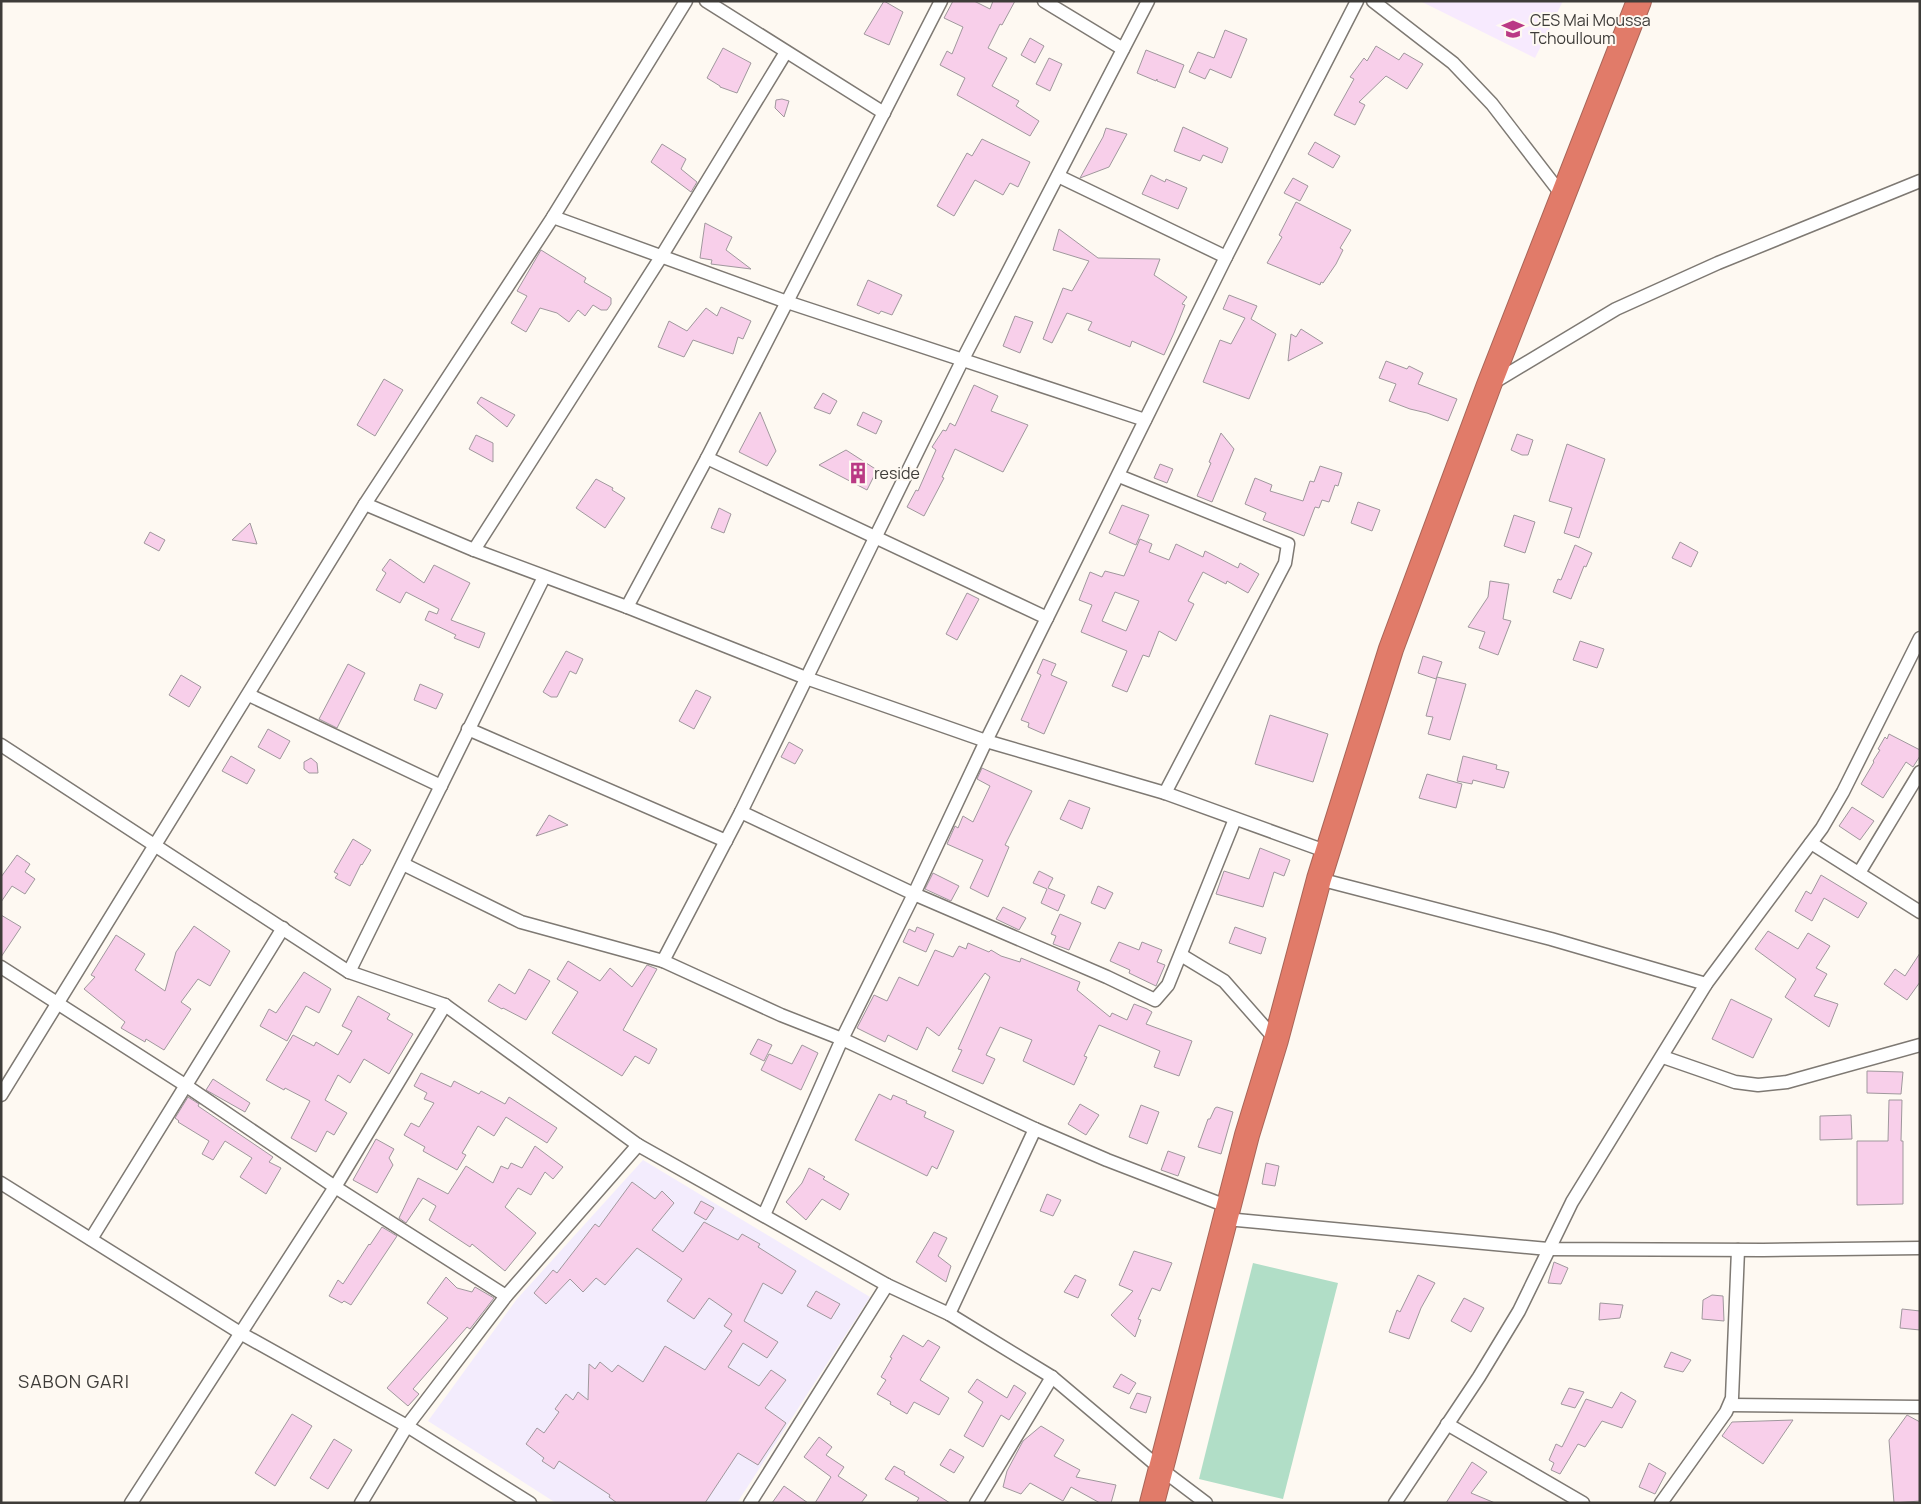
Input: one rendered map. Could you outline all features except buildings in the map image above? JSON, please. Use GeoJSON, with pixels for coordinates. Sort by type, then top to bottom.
{"type":"FeatureCollection","features":[{"type":"Feature","properties":{"kind":"highway"},"geometry":{"type":"LineString","coordinates":[[1152,1503],[1247,1135],[1276,1040],[1319,879],[1391,649],[1489,385],[1638,1]]}},
{"type":"Feature","properties":{"kind":"street"},"geometry":{"type":"LineString","coordinates":[[1,1095],[365,504],[553,217],[686,1]]}},
{"type":"Feature","properties":{"kind":"street"},"geometry":{"type":"LineString","coordinates":[[706,1],[884,113]]}},
{"type":"Feature","properties":{"kind":"street"},"geometry":{"type":"LineString","coordinates":[[627,607],[707,458],[941,1]]}},
{"type":"Feature","properties":{"kind":"street"},"geometry":{"type":"LineString","coordinates":[[1044,1],[1123,49]]}},
{"type":"Feature","properties":{"kind":"street"},"geometry":{"type":"LineString","coordinates":[[663,961],[742,812],[874,538],[1148,1]]}},
{"type":"Feature","properties":{"kind":"street"},"geometry":{"type":"LineString","coordinates":[[764,1215],[842,1040],[1046,618],[1119,476],[1226,257],[1357,1]]}},
{"type":"Feature","properties":{"kind":"street"},"geometry":{"type":"LineString","coordinates":[[1373,1],[1453,63],[1492,104],[1562,195]]}},
{"type":"Feature","properties":{"kind":"street"},"geometry":{"type":"LineString","coordinates":[[474,550],[661,257],[786,52]]}},
{"type":"Feature","properties":{"kind":"street"},"geometry":{"type":"LineString","coordinates":[[1058,176],[1226,257]]}},
{"type":"Feature","properties":{"kind":"street"},"geometry":{"type":"LineString","coordinates":[[1489,385],[1616,309],[1718,263],[1920,181]]}},
{"type":"Feature","properties":{"kind":"street"},"geometry":{"type":"LineString","coordinates":[[553,217],[787,302],[1145,420]]}},
{"type":"Feature","properties":{"kind":"street"},"geometry":{"type":"LineString","coordinates":[[707,458],[1046,618]]}},
{"type":"Feature","properties":{"kind":"street"},"geometry":{"type":"LineString","coordinates":[[1119,476],[1288,544],[1284,563],[1166,794]]}},
{"type":"Feature","properties":{"kind":"street"},"geometry":{"type":"LineString","coordinates":[[365,504],[474,550],[627,607],[806,678],[986,741],[1166,794],[1328,852]]}},
{"type":"Feature","properties":{"kind":"street"},"geometry":{"type":"LineString","coordinates":[[349,972],[544,577]]}},
{"type":"Feature","properties":{"kind":"street"},"geometry":{"type":"LineString","coordinates":[[1395,1503],[1479,1378],[1519,1311],[1572,1202],[1706,984],[1812,843],[1843,792],[1920,638]]}},
{"type":"Feature","properties":{"kind":"street"},"geometry":{"type":"LineString","coordinates":[[249,695],[441,786]]}},
{"type":"Feature","properties":{"kind":"street"},"geometry":{"type":"LineString","coordinates":[[468,729],[726,841]]}},
{"type":"Feature","properties":{"kind":"street"},"geometry":{"type":"LineString","coordinates":[[1,745],[349,972],[445,1005],[638,1145],[887,1286],[948,1314],[1052,1377],[1161,1469],[1206,1503]]}},
{"type":"Feature","properties":{"kind":"street"},"geometry":{"type":"LineString","coordinates":[[1859,873],[1920,772]]}},
{"type":"Feature","properties":{"kind":"street"},"geometry":{"type":"LineString","coordinates":[[742,812],[914,894],[1156,1000],[1168,985],[1235,820]]}},
{"type":"Feature","properties":{"kind":"street"},"geometry":{"type":"LineString","coordinates":[[1812,843],[1920,912]]}},
{"type":"Feature","properties":{"kind":"street"},"geometry":{"type":"LineString","coordinates":[[403,864],[521,922],[663,961],[842,1040],[1035,1129],[1227,1213],[1548,1249],[1738,1250],[1920,1248]]}},
{"type":"Feature","properties":{"kind":"street"},"geometry":{"type":"LineString","coordinates":[[1319,879],[1552,939],[1706,984]]}},
{"type":"Feature","properties":{"kind":"street"},"geometry":{"type":"LineString","coordinates":[[91,1239],[283,928]]}},
{"type":"Feature","properties":{"kind":"street"},"geometry":{"type":"LineString","coordinates":[[1181,954],[1224,981],[1276,1040]]}},
{"type":"Feature","properties":{"kind":"street"},"geometry":{"type":"LineString","coordinates":[[1,967],[185,1085],[335,1187],[506,1296]]}},
{"type":"Feature","properties":{"kind":"street"},"geometry":{"type":"LineString","coordinates":[[131,1503],[242,1334],[335,1187],[445,1005]]}},
{"type":"Feature","properties":{"kind":"street"},"geometry":{"type":"LineString","coordinates":[[1662,1057],[1735,1082],[1758,1085],[1787,1082],[1920,1045]]}},
{"type":"Feature","properties":{"kind":"street"},"geometry":{"type":"LineString","coordinates":[[948,1314],[1035,1129]]}},
{"type":"Feature","properties":{"kind":"street"},"geometry":{"type":"LineString","coordinates":[[361,1503],[408,1426],[506,1296],[638,1145]]}},
{"type":"Feature","properties":{"kind":"street"},"geometry":{"type":"LineString","coordinates":[[1,1183],[242,1334],[408,1426],[530,1503]]}},
{"type":"Feature","properties":{"kind":"street"},"geometry":{"type":"LineString","coordinates":[[1661,1503],[1730,1405],[1733,1392],[1738,1250]]}},
{"type":"Feature","properties":{"kind":"street"},"geometry":{"type":"LineString","coordinates":[[750,1503],[887,1286]]}},
{"type":"Feature","properties":{"kind":"street"},"geometry":{"type":"LineString","coordinates":[[976,1503],[1052,1377]]}},
{"type":"Feature","properties":{"kind":"street"},"geometry":{"type":"LineString","coordinates":[[1730,1405],[1920,1407]]}},
{"type":"Feature","properties":{"kind":"street"},"geometry":{"type":"LineString","coordinates":[[1447,1424],[1583,1503]]}},
{"type":"Feature","properties":{"kind":"shaded area","name":"CES Mai Moussa Tchoulloum"},"geometry":{"type":"Polygon","coordinates":[[[1420,1],[1563,1],[1535,58],[1420,1]]]}},
{"type":"Feature","properties":{"kind":"shaded area"},"geometry":{"type":"Polygon","coordinates":[[[643,1160],[870,1297],[737,1503],[556,1503],[428,1421],[517,1299],[643,1160]]]}},
{"type":"Feature","properties":{"kind":"green space"},"geometry":{"type":"Polygon","coordinates":[[[1253,1263],[1338,1283],[1283,1499],[1199,1479],[1253,1263]]]}},
{"type":"Feature","properties":{"kind":"place","name":"CES Mai Moussa Tchoulloum"},"geometry":{"type":"Point","coordinates":[1513,29]}},
{"type":"Feature","properties":{"kind":"place","name":"reside"},"geometry":{"type":"Point","coordinates":[858,473]}},
{"type":"Feature","properties":{"kind":"district","name":"SABON GARI"},"geometry":{"type":"Point","coordinates":[74,1381]}}]}
